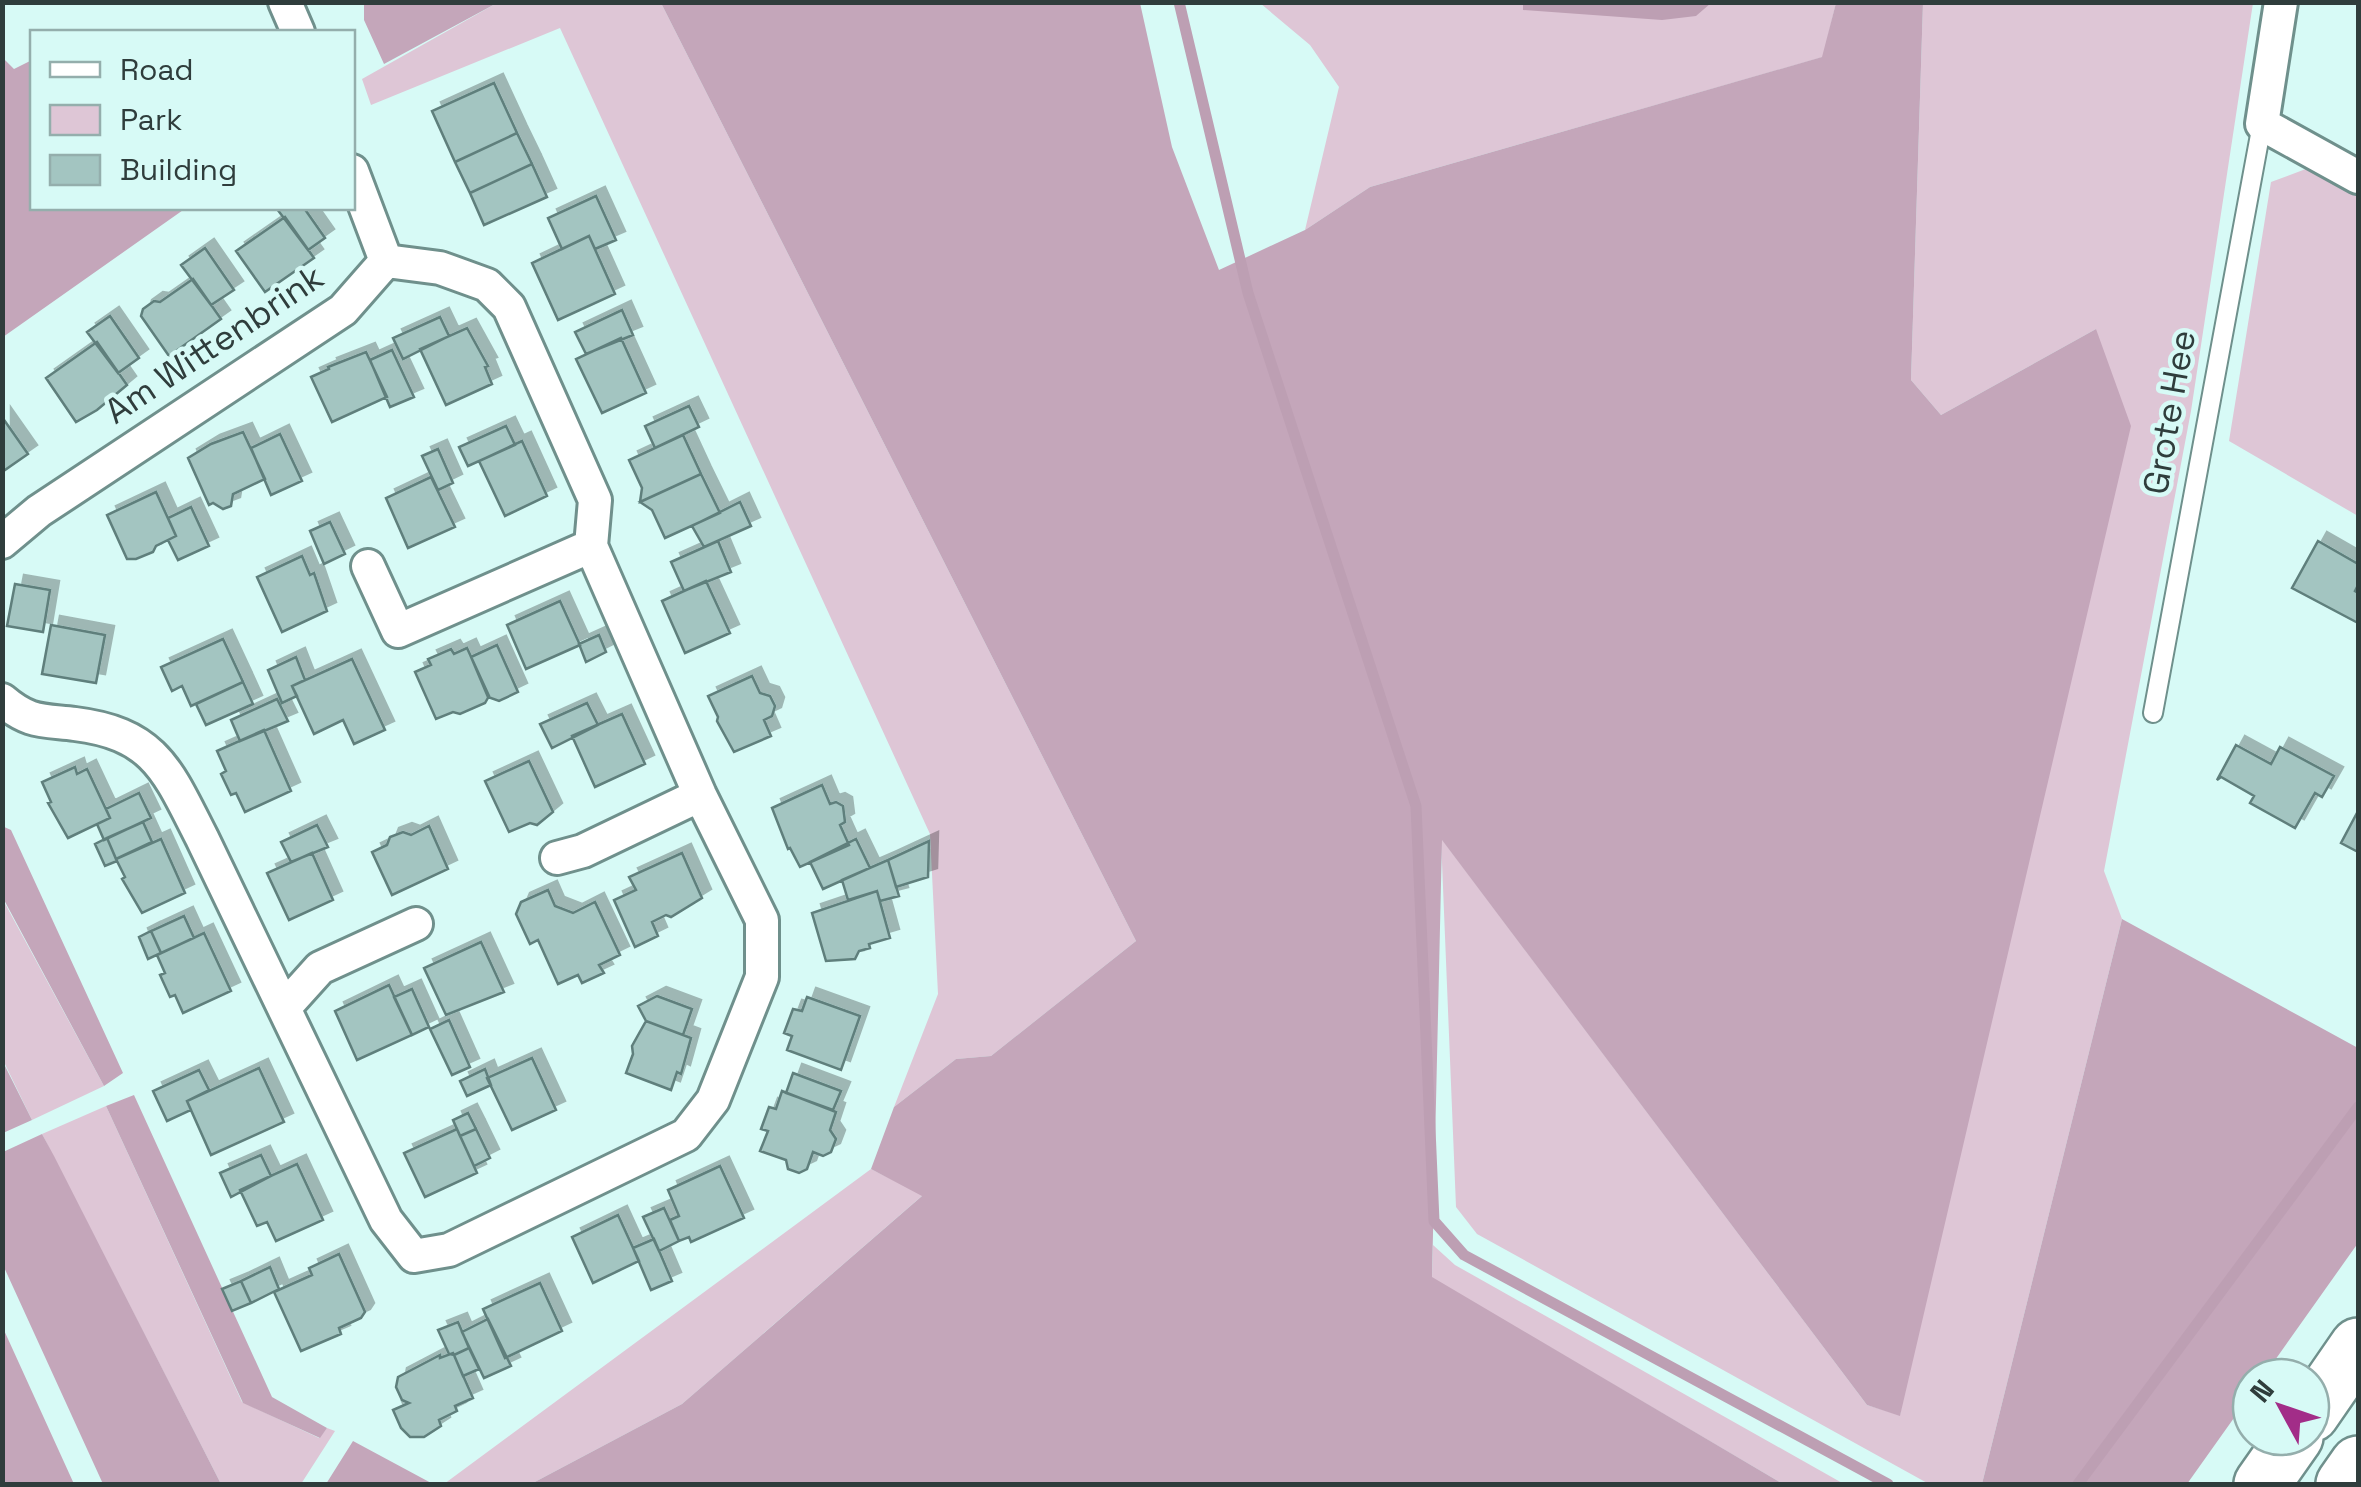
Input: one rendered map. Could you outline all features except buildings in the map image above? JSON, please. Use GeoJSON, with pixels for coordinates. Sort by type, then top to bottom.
{"type":"FeatureCollection","features":[{"type":"Feature","properties":{"kind":"highway"},"geometry":{"type":"LineString","coordinates":[[2331,1385],[2358,1346]]}},
{"type":"Feature","properties":{"kind":"highway"},"geometry":{"type":"LineString","coordinates":[[2262,1484],[2281,1457]]}},
{"type":"Feature","properties":{"kind":"highway"},"geometry":{"type":"LineString","coordinates":[[2344,1484],[2358,1464]]}},
{"type":"Feature","properties":{"kind":"street"},"geometry":{"type":"LineString","coordinates":[[285,2],[297,30]]}},
{"type":"Feature","properties":{"kind":"street","name":"Grote Hee"},"geometry":{"type":"LineString","coordinates":[[2262,124],[2281,2]]}},
{"type":"Feature","properties":{"kind":"street"},"geometry":{"type":"LineString","coordinates":[[2262,124],[2358,177]]}},
{"type":"Feature","properties":{"kind":"street"},"geometry":{"type":"LineString","coordinates":[[9,714],[101,727],[130,738],[156,758],[202,838],[386,1220],[414,1256],[449,1250],[686,1135],[713,1100],[762,977],[762,920],[700,794],[591,546],[595,500],[508,308],[487,285],[440,268],[386,261],[355,179]]}},
{"type":"Feature","properties":{"kind":"street","name":"Am Wittenbrink"},"geometry":{"type":"LineString","coordinates":[[2,542],[39,511],[343,310],[386,261]]}},
{"type":"Feature","properties":{"kind":"street"},"geometry":{"type":"LineString","coordinates":[[368,566],[398,631],[591,546]]}},
{"type":"Feature","properties":{"kind":"street"},"geometry":{"type":"LineString","coordinates":[[557,858],[583,851],[700,794]]}},
{"type":"Feature","properties":{"kind":"street"},"geometry":{"type":"LineString","coordinates":[[284,1008],[320,968],[416,924]]}},
{"type":"Feature","properties":{"kind":"lane","name":"Grote Hee"},"geometry":{"type":"LineString","coordinates":[[2152,713],[2262,124]]}},
{"type":"Feature","properties":{"kind":"green space"},"geometry":{"type":"Polygon","coordinates":[[[497,3],[661,3],[1136,941],[991,1056],[956,1059],[894,1107],[938,994],[930,834],[560,28],[371,105],[362,79],[497,3]]]}},
{"type":"Feature","properties":{"kind":"green space"},"geometry":{"type":"Polygon","coordinates":[[[1260,3],[1836,3],[1823,57],[1370,187],[1305,230],[1339,87],[1310,45],[1260,3]]]}},
{"type":"Feature","properties":{"kind":"green space"},"geometry":{"type":"Polygon","coordinates":[[[1923,3],[2253,3],[2191,411],[2104,871],[2122,919],[1982,1484],[1929,1484],[1477,1234],[1456,1207],[1441,838],[1867,1405],[1900,1415],[2096,329],[1941,415],[1911,380],[1923,3]]]}},
{"type":"Feature","properties":{"kind":"green space"},"geometry":{"type":"Polygon","coordinates":[[[2311,167],[2358,193],[2358,516],[2229,441],[2271,182],[2311,167]]]}},
{"type":"Feature","properties":{"kind":"green space"},"geometry":{"type":"Polygon","coordinates":[[[2,898],[104,1086],[32,1120],[3,1060],[2,898]]]}},
{"type":"Feature","properties":{"kind":"green space"},"geometry":{"type":"Polygon","coordinates":[[[106,1106],[242,1402],[319,1438],[327,1428],[335,1431],[301,1484],[221,1484],[42,1134],[106,1106]]]}},
{"type":"Feature","properties":{"kind":"green space"},"geometry":{"type":"Polygon","coordinates":[[[871,1169],[923,1195],[682,1404],[531,1484],[444,1484],[871,1169]]]}},
{"type":"Feature","properties":{"kind":"green space"},"geometry":{"type":"Polygon","coordinates":[[[1433,1245],[1455,1265],[1844,1484],[1783,1484],[1432,1278],[1433,1245]]]}},
{"type":"Feature","properties":{"kind":"shaded area"},"geometry":{"type":"Polygon","coordinates":[[[364,2],[497,3],[384,64],[364,20],[364,2]]]}},
{"type":"Feature","properties":{"kind":"shaded area"},"geometry":{"type":"Polygon","coordinates":[[[1523,2],[1711,3],[1696,16],[1662,20],[1523,10],[1523,2]]]}},
{"type":"Feature","properties":{"kind":"shaded area"},"geometry":{"type":"Polygon","coordinates":[[[661,3],[1140,3],[1172,147],[1219,270],[1305,230],[1370,187],[1822,57],[1836,3],[1923,3],[1911,380],[1941,415],[2096,329],[2131,426],[1900,1416],[1867,1405],[1442,840],[1432,1277],[1783,1484],[531,1484],[682,1404],[922,1196],[871,1169],[894,1107],[956,1059],[991,1056],[1136,941],[661,3]]]}},
{"type":"Feature","properties":{"kind":"shaded area"},"geometry":{"type":"Polygon","coordinates":[[[2,57],[14,69],[30,61],[30,210],[183,210],[3,337],[2,57]]]}},
{"type":"Feature","properties":{"kind":"shaded area"},"geometry":{"type":"Polygon","coordinates":[[[2,826],[11,830],[123,1073],[104,1086],[3,898],[2,826]]]}},
{"type":"Feature","properties":{"kind":"shaded area"},"geometry":{"type":"Polygon","coordinates":[[[2122,919],[2358,1048],[2358,1243],[2277,1357],[2231,1357],[2231,1422],[2187,1484],[1982,1484],[2122,919]]]}},
{"type":"Feature","properties":{"kind":"shaded area"},"geometry":{"type":"Polygon","coordinates":[[[2,1060],[32,1120],[3,1133],[2,1133],[2,1060]]]}},
{"type":"Feature","properties":{"kind":"shaded area"},"geometry":{"type":"Polygon","coordinates":[[[134,1095],[272,1397],[327,1428],[320,1438],[243,1403],[106,1106],[134,1095]]]}},
{"type":"Feature","properties":{"kind":"shaded area"},"geometry":{"type":"Polygon","coordinates":[[[42,1134],[221,1484],[103,1484],[3,1265],[3,1152],[42,1134]]]}},
{"type":"Feature","properties":{"kind":"shaded area"},"geometry":{"type":"Polygon","coordinates":[[[3,1328],[74,1484],[3,1484],[3,1328]]]}},
{"type":"Feature","properties":{"kind":"shaded area"},"geometry":{"type":"Polygon","coordinates":[[[353,1441],[433,1484],[326,1484],[353,1441]]]}},
{"type":"Feature","properties":{"kind":"waterway"},"geometry":{"type":"LineString","coordinates":[[1179,2],[1248,293],[1416,806],[1434,1221],[1464,1255],[1888,1484]]}},
{"type":"Feature","properties":{"kind":"waterway"},"geometry":{"type":"LineString","coordinates":[[2078,1484],[2358,1107]]}}]}
